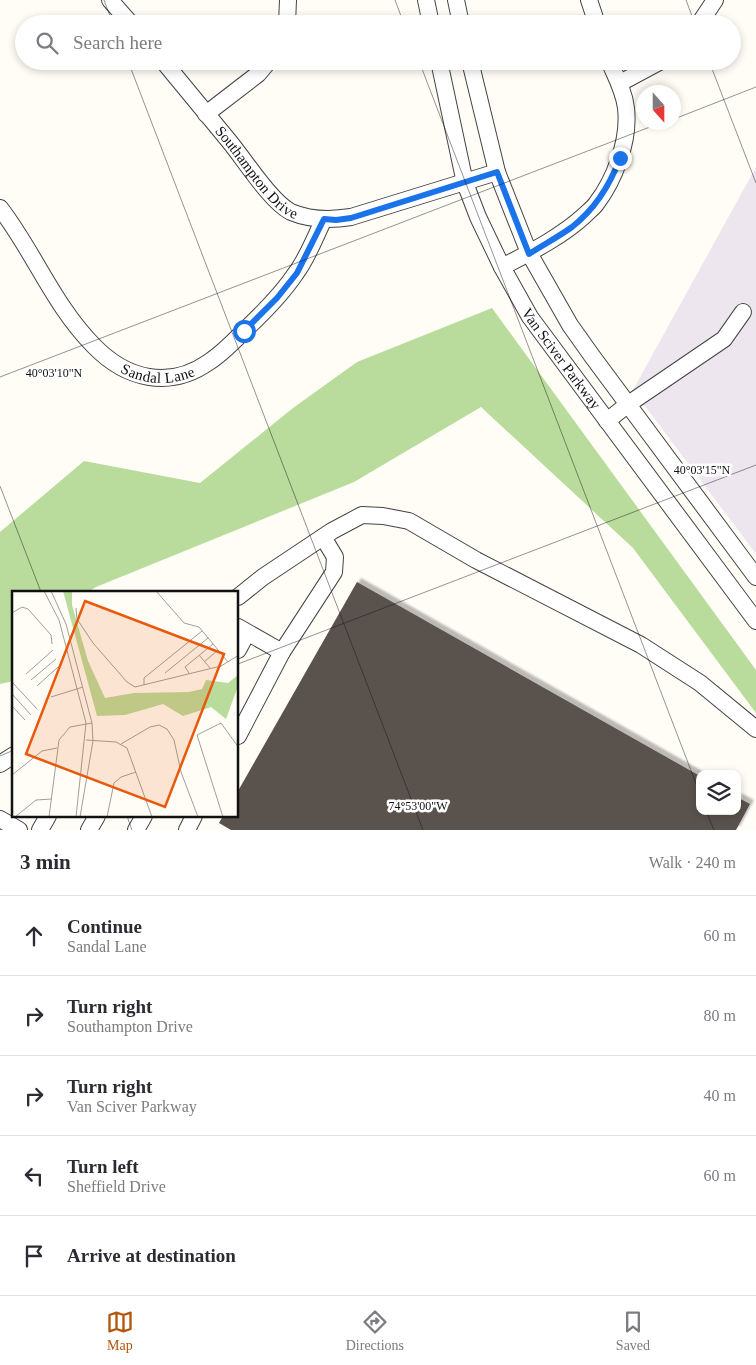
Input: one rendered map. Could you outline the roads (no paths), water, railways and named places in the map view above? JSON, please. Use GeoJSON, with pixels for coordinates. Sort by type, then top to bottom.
{"type":"FeatureCollection","features":[{"type":"Feature","properties":{"kind":"street"},"geometry":{"type":"LineString","coordinates":[[110,0],[123,15]]}},
{"type":"Feature","properties":{"kind":"street"},"geometry":{"type":"LineString","coordinates":[[287,15],[288,0]]}},
{"type":"Feature","properties":{"kind":"street"},"geometry":{"type":"LineString","coordinates":[[426,0],[430,15]]}},
{"type":"Feature","properties":{"kind":"street"},"geometry":{"type":"LineString","coordinates":[[456,0],[459,15]]}},
{"type":"Feature","properties":{"kind":"street"},"geometry":{"type":"LineString","coordinates":[[589,0],[594,15]]}},
{"type":"Feature","properties":{"kind":"street"},"geometry":{"type":"LineString","coordinates":[[705,15],[715,0]]}},
{"type":"Feature","properties":{"kind":"street","name":"Southampton Drive"},"geometry":{"type":"LineString","coordinates":[[170,70],[276,201],[290,211],[306,216],[336,220],[351,218],[497,172]]}},
{"type":"Feature","properties":{"kind":"street"},"geometry":{"type":"LineString","coordinates":[[206,114],[261,70]]}},
{"type":"Feature","properties":{"kind":"street","name":"Van Sciver Parkway"},"geometry":{"type":"LineString","coordinates":[[441,70],[465,183],[478,217],[502,267],[530,317],[756,622]]}},
{"type":"Feature","properties":{"kind":"street","name":"Van Sciver Parkway"},"geometry":{"type":"LineString","coordinates":[[472,70],[497,172],[529,254],[570,325],[627,405],[756,577]]}},
{"type":"Feature","properties":{"kind":"street"},"geometry":{"type":"LineString","coordinates":[[502,267],[529,254],[572,227],[595,205],[607,187],[623,148],[626,127],[626,106],[620,83],[614,70]]}},
{"type":"Feature","properties":{"kind":"street"},"geometry":{"type":"LineString","coordinates":[[620,83],[644,70]]}},
{"type":"Feature","properties":{"kind":"street","name":"Sandal Lane"},"geometry":{"type":"LineString","coordinates":[[0,208],[24,243],[60,303],[83,334],[107,358],[133,373],[148,378],[179,376],[194,371],[222,353],[266,309],[297,273],[324,219]]}},
{"type":"Feature","properties":{"kind":"street"},"geometry":{"type":"LineString","coordinates":[[607,421],[627,405],[724,339],[743,312]]}},
{"type":"Feature","properties":{"kind":"street"},"geometry":{"type":"LineString","coordinates":[[239,595],[332,531],[362,515],[384,516],[409,521],[476,560],[641,645],[700,683],[756,729]]}},
{"type":"Feature","properties":{"kind":"street"},"geometry":{"type":"LineString","coordinates":[[239,734],[282,652],[334,572],[335,557],[323,537]]}},
{"type":"Feature","properties":{"kind":"street"},"geometry":{"type":"LineString","coordinates":[[239,645],[242,630],[282,652]]}},
{"type":"Feature","properties":{"kind":"street"},"geometry":{"type":"LineString","coordinates":[[0,764],[12,756]]}},
{"type":"Feature","properties":{"kind":"street"},"geometry":{"type":"LineString","coordinates":[[40,830],[47,818]]}},
{"type":"Feature","properties":{"kind":"street"},"geometry":{"type":"LineString","coordinates":[[89,830],[96,818]]}},
{"type":"Feature","properties":{"kind":"street"},"geometry":{"type":"LineString","coordinates":[[136,830],[143,818]]}},
{"type":"Feature","properties":{"kind":"street"},"geometry":{"type":"LineString","coordinates":[[187,830],[193,818]]}},
{"type":"Feature","properties":{"kind":"street"},"geometry":{"type":"LineString","coordinates":[[0,820],[19,830]]}}]}
